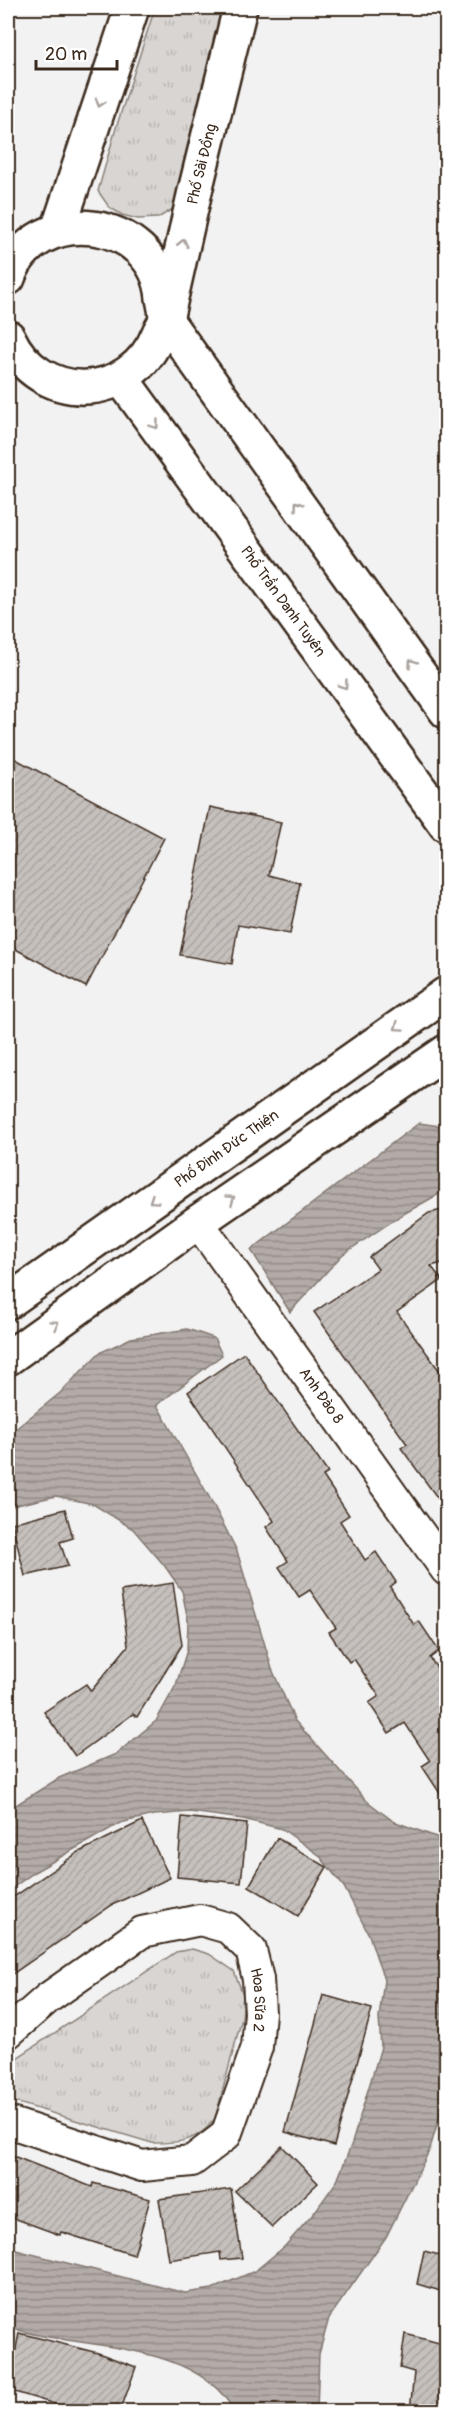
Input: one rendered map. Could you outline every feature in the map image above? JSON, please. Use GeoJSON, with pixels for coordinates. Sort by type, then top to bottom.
{"type":"FeatureCollection","features":[{"type":"Feature","properties":{"kind":"street"},"geometry":{"type":"LineString","coordinates":[[8,278],[33,235],[132,8]]}},
{"type":"Feature","properties":{"kind":"street","name":"Phố Sài Đồng"},"geometry":{"type":"LineString","coordinates":[[121,378],[132,371],[149,353],[166,320],[240,8]]}},
{"type":"Feature","properties":{"kind":"street"},"geometry":{"type":"LineString","coordinates":[[33,235],[77,226],[100,228],[123,237],[142,251],[155,270],[163,294],[166,320],[447,711]]}},
{"type":"Feature","properties":{"kind":"street"},"geometry":{"type":"LineString","coordinates":[[8,337],[27,366],[43,377],[60,384],[84,388],[121,378]]}},
{"type":"Feature","properties":{"kind":"street","name":"Phố Trần Danh Tuyên"},"geometry":{"type":"LineString","coordinates":[[121,378],[447,825]]}},
{"type":"Feature","properties":{"kind":"street","name":"Phố Đinh Đức Thiện"},"geometry":{"type":"LineString","coordinates":[[8,1302],[447,994]]}},
{"type":"Feature","properties":{"kind":"street"},"geometry":{"type":"LineString","coordinates":[[8,1358],[198,1222],[447,1052]]}},
{"type":"Feature","properties":{"kind":"street"},"geometry":{"type":"LineString","coordinates":[[255,1128],[282,1164]]}},
{"type":"Feature","properties":{"kind":"street","name":"Anh Đào 8"},"geometry":{"type":"LineString","coordinates":[[198,1222],[447,1570]]}},
{"type":"Feature","properties":{"kind":"street","name":"Hoa Sữa 2"},"geometry":{"type":"LineString","coordinates":[[8,2033],[48,1998],[142,1932],[200,1920],[228,1928],[251,1950],[259,1990],[260,2013],[257,2047],[226,2135],[192,2161],[142,2166],[8,2122]]}},
{"type":"Feature","properties":{"kind":"green space"},"geometry":{"type":"Polygon","coordinates":[[[155,8],[223,8],[189,166],[176,207],[158,218],[138,219],[122,215],[109,207],[98,191],[155,8]]]}},
{"type":"Feature","properties":{"kind":"green space"},"geometry":{"type":"Polygon","coordinates":[[[192,1949],[209,1954],[234,1971],[244,1997],[242,2018],[215,2119],[202,2132],[187,2140],[152,2143],[8,2100],[8,2064],[176,1952],[192,1949]]]}},
{"type":"Feature","properties":{"kind":"shaded area"},"geometry":{"type":"Polygon","coordinates":[[[419,1123],[446,1127],[446,1190],[400,1216],[342,1255],[290,1312],[251,1250],[419,1123]]]}},
{"type":"Feature","properties":{"kind":"shaded area"},"geometry":{"type":"Polygon","coordinates":[[[187,1329],[214,1338],[222,1355],[157,1405],[237,1551],[272,1669],[295,1721],[367,1801],[393,1821],[436,1837],[446,1847],[446,2093],[430,2149],[386,2237],[329,2318],[319,2354],[317,2411],[234,2411],[219,2390],[199,2375],[175,2363],[122,2349],[39,2335],[8,2327],[8,2248],[185,2293],[212,2289],[255,2271],[285,2246],[314,2213],[337,2181],[352,2143],[381,2047],[379,2018],[384,1980],[369,1935],[344,1887],[319,1855],[282,1829],[243,1819],[190,1812],[154,1815],[120,1823],[36,1871],[8,1891],[8,1810],[59,1778],[116,1754],[156,1721],[176,1685],[187,1650],[188,1620],[182,1591],[164,1565],[133,1529],[93,1504],[56,1496],[8,1507],[8,1435],[60,1393],[99,1353],[131,1338],[187,1329]]]}},
{"type":"Feature","properties":{"kind":"building"},"geometry":{"type":"Polygon","coordinates":[[[8,755],[164,838],[86,987],[8,945],[8,755]]]}},
{"type":"Feature","properties":{"kind":"building"},"geometry":{"type":"Polygon","coordinates":[[[210,807],[281,822],[269,875],[300,883],[290,934],[238,925],[232,964],[180,955],[210,807]]]}},
{"type":"Feature","properties":{"kind":"building"},"geometry":{"type":"Polygon","coordinates":[[[447,1209],[447,1262],[431,1266],[442,1280],[397,1312],[447,1381],[447,1511],[401,1448],[407,1444],[314,1312],[378,1269],[369,1257],[429,1213],[447,1209]]]}},
{"type":"Feature","properties":{"kind":"building"},"geometry":{"type":"Polygon","coordinates":[[[244,1353],[328,1473],[323,1476],[349,1515],[340,1521],[365,1560],[376,1552],[396,1582],[390,1587],[414,1625],[419,1621],[439,1651],[430,1658],[447,1683],[447,1804],[422,1766],[430,1761],[405,1723],[389,1733],[369,1703],[379,1696],[354,1659],[349,1662],[329,1632],[336,1628],[310,1590],[299,1597],[279,1567],[288,1561],[266,1527],[274,1521],[188,1392],[244,1353]]]}},
{"type":"Feature","properties":{"kind":"building"},"geometry":{"type":"Polygon","coordinates":[[[65,1509],[73,1538],[60,1542],[68,1566],[25,1576],[12,1523],[65,1509]]]}},
{"type":"Feature","properties":{"kind":"building"},"geometry":{"type":"Polygon","coordinates":[[[173,1583],[182,1645],[137,1717],[133,1714],[75,1756],[44,1712],[86,1684],[91,1691],[128,1646],[121,1591],[173,1583]]]}},
{"type":"Feature","properties":{"kind":"building"},"geometry":{"type":"Polygon","coordinates":[[[182,1817],[247,1824],[241,1883],[177,1877],[182,1817]]]}},
{"type":"Feature","properties":{"kind":"building"},"geometry":{"type":"Polygon","coordinates":[[[142,1821],[170,1878],[112,1905],[8,1977],[8,1901],[79,1852],[142,1821]]]}},
{"type":"Feature","properties":{"kind":"building"},"geometry":{"type":"Polygon","coordinates":[[[277,1838],[327,1867],[298,1916],[249,1886],[277,1838]]]}},
{"type":"Feature","properties":{"kind":"building"},"geometry":{"type":"Polygon","coordinates":[[[323,1995],[372,2009],[334,2146],[285,2132],[323,1995]]]}},
{"type":"Feature","properties":{"kind":"building"},"geometry":{"type":"Polygon","coordinates":[[[282,2146],[318,2183],[272,2227],[235,2191],[282,2146]]]}},
{"type":"Feature","properties":{"kind":"building"},"geometry":{"type":"Polygon","coordinates":[[[13,2156],[92,2187],[93,2183],[150,2199],[134,2255],[61,2232],[60,2235],[8,2216],[8,2172],[13,2156]]]}},
{"type":"Feature","properties":{"kind":"building"},"geometry":{"type":"Polygon","coordinates":[[[231,2189],[242,2258],[221,2260],[220,2252],[169,2260],[159,2199],[231,2189]]]}},
{"type":"Feature","properties":{"kind":"building"},"geometry":{"type":"Polygon","coordinates":[[[424,2251],[447,2257],[447,2293],[417,2284],[424,2251]]]}},
{"type":"Feature","properties":{"kind":"building"},"geometry":{"type":"Polygon","coordinates":[[[19,2333],[98,2353],[136,2367],[120,2412],[81,2412],[8,2390],[19,2333]]]}},
{"type":"Feature","properties":{"kind":"building"},"geometry":{"type":"Polygon","coordinates":[[[405,2334],[447,2345],[447,2412],[410,2412],[414,2372],[400,2368],[405,2334]]]}}]}
